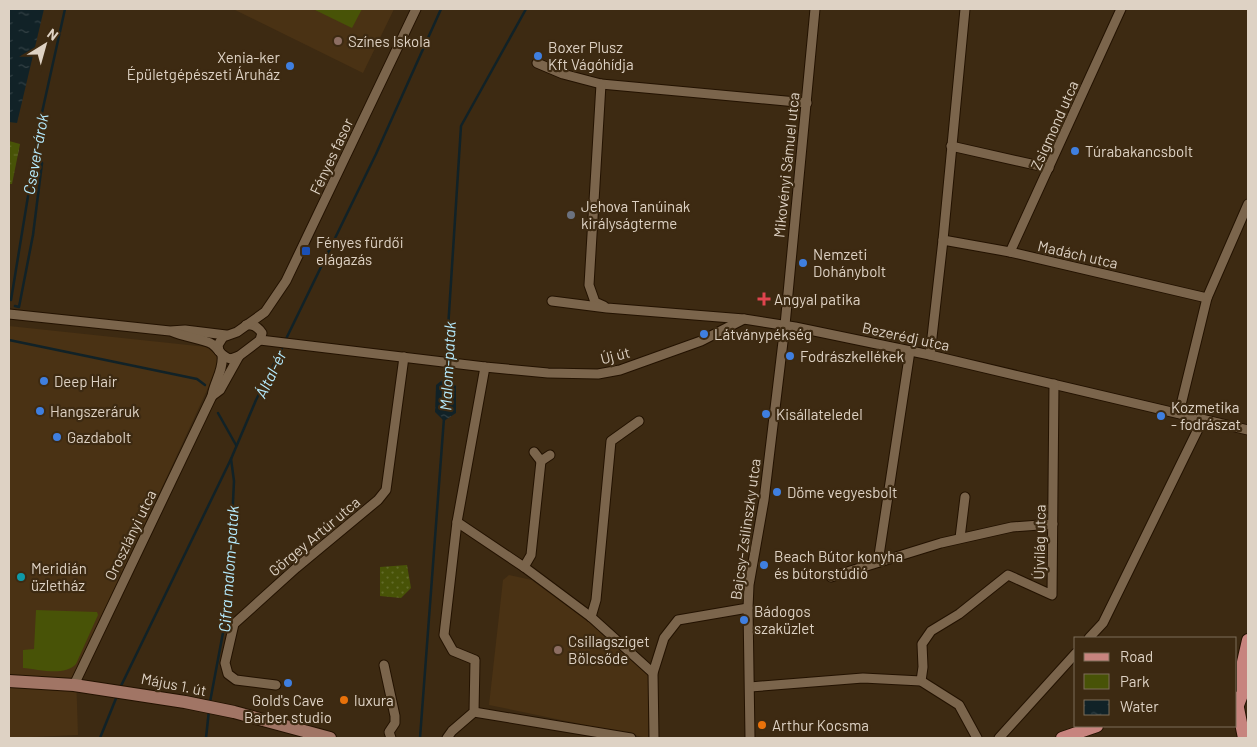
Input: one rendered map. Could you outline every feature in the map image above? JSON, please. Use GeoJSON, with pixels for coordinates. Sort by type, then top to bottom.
{"type":"FeatureCollection","features":[{"type":"Feature","properties":{"kind":"main road"},"geometry":{"type":"LineString","coordinates":[[1244,738],[1239,698],[1243,662],[1248,640]]}},
{"type":"Feature","properties":{"kind":"main road"},"geometry":{"type":"LineString","coordinates":[[1237,674],[1243,662]]}},
{"type":"Feature","properties":{"kind":"main road","name":"Május 1. út"},"geometry":{"type":"LineString","coordinates":[[9,681],[74,685],[130,692],[220,710],[330,738]]}},
{"type":"Feature","properties":{"kind":"main road"},"geometry":{"type":"LineString","coordinates":[[1062,738],[1094,727]]}},
{"type":"Feature","properties":{"kind":"street","name":"Fényes fasor"},"geometry":{"type":"LineString","coordinates":[[226,335],[237,332],[265,312],[276,297],[302,250],[416,9]]}},
{"type":"Feature","properties":{"kind":"street","name":"Mikovényi Sámuel utca"},"geometry":{"type":"LineString","coordinates":[[784,325],[816,9]]}},
{"type":"Feature","properties":{"kind":"street"},"geometry":{"type":"LineString","coordinates":[[930,355],[943,240],[964,9]]}},
{"type":"Feature","properties":{"kind":"street","name":"Zsigmond utca"},"geometry":{"type":"LineString","coordinates":[[1010,252],[1122,9]]}},
{"type":"Feature","properties":{"kind":"street"},"geometry":{"type":"LineString","coordinates":[[537,63],[563,74],[601,84],[806,103]]}},
{"type":"Feature","properties":{"kind":"street"},"geometry":{"type":"LineString","coordinates":[[601,84],[589,286],[595,302],[608,308]]}},
{"type":"Feature","properties":{"kind":"street"},"geometry":{"type":"LineString","coordinates":[[951,146],[1049,168]]}},
{"type":"Feature","properties":{"kind":"street"},"geometry":{"type":"LineString","coordinates":[[1179,413],[1207,298],[1248,204]]}},
{"type":"Feature","properties":{"kind":"street","name":"Madách utca"},"geometry":{"type":"LineString","coordinates":[[943,240],[1010,252],[1207,298]]}},
{"type":"Feature","properties":{"kind":"street","name":"Bezerédj utca"},"geometry":{"type":"LineString","coordinates":[[552,301],[608,308],[744,319],[784,325],[930,355],[1248,430]]}},
{"type":"Feature","properties":{"kind":"street","name":"Fényes fasor"},"geometry":{"type":"LineString","coordinates":[[260,340],[262,333],[260,330],[265,312]]}},
{"type":"Feature","properties":{"kind":"street"},"geometry":{"type":"LineString","coordinates":[[9,314],[226,335]]}},
{"type":"Feature","properties":{"kind":"street","name":"Új út"},"geometry":{"type":"LineString","coordinates":[[260,340],[485,367],[548,373],[598,374],[620,370],[701,341],[744,319]]}},
{"type":"Feature","properties":{"kind":"street"},"geometry":{"type":"LineString","coordinates":[[246,325],[253,325],[260,330]]}},
{"type":"Feature","properties":{"kind":"street","name":"Bajcsy-Zsilinszky utca"},"geometry":{"type":"LineString","coordinates":[[750,738],[749,585],[764,500],[784,325]]}},
{"type":"Feature","properties":{"kind":"street"},"geometry":{"type":"LineString","coordinates":[[170,331],[184,337],[209,342],[231,359],[239,356],[260,340]]}},
{"type":"Feature","properties":{"kind":"street","name":"Oroszlányi utca"},"geometry":{"type":"LineString","coordinates":[[74,685],[212,396],[213,388],[223,362],[219,342],[226,335]]}},
{"type":"Feature","properties":{"kind":"street"},"geometry":{"type":"LineString","coordinates":[[878,562],[910,351]]}},
{"type":"Feature","properties":{"kind":"street","name":"Oroszlányi utca"},"geometry":{"type":"LineString","coordinates":[[212,396],[220,390],[239,356]]}},
{"type":"Feature","properties":{"kind":"street","name":"Görgey Artúr utca"},"geometry":{"type":"LineString","coordinates":[[276,685],[236,680],[228,674],[225,663],[234,624],[296,568],[378,500],[386,490],[404,357]]}},
{"type":"Feature","properties":{"kind":"street"},"geometry":{"type":"LineString","coordinates":[[447,738],[452,731],[474,712],[475,660],[453,651],[444,635],[457,522],[485,367]]}},
{"type":"Feature","properties":{"kind":"street","name":"Újvilág utca"},"geometry":{"type":"LineString","coordinates":[[921,681],[923,667],[922,644],[930,631],[958,614],[1008,575],[1052,595],[1054,384]]}},
{"type":"Feature","properties":{"kind":"street"},"geometry":{"type":"LineString","coordinates":[[1090,637],[1103,623],[1203,419]]}},
{"type":"Feature","properties":{"kind":"street"},"geometry":{"type":"LineString","coordinates":[[591,617],[596,600],[611,440],[638,421]]}},
{"type":"Feature","properties":{"kind":"street"},"geometry":{"type":"LineString","coordinates":[[524,567],[530,555],[541,461],[534,452]]}},
{"type":"Feature","properties":{"kind":"street"},"geometry":{"type":"LineString","coordinates":[[541,461],[550,455]]}},
{"type":"Feature","properties":{"kind":"street"},"geometry":{"type":"LineString","coordinates":[[960,538],[965,497]]}},
{"type":"Feature","properties":{"kind":"street"},"geometry":{"type":"LineString","coordinates":[[457,522],[524,567],[591,617],[653,673]]}},
{"type":"Feature","properties":{"kind":"street"},"geometry":{"type":"LineString","coordinates":[[831,577],[960,538],[1012,527],[1053,524]]}},
{"type":"Feature","properties":{"kind":"street"},"geometry":{"type":"LineString","coordinates":[[654,738],[653,673],[664,638],[678,620],[748,608]]}},
{"type":"Feature","properties":{"kind":"street"},"geometry":{"type":"LineString","coordinates":[[999,738],[1074,655]]}},
{"type":"Feature","properties":{"kind":"street"},"geometry":{"type":"LineString","coordinates":[[384,665],[395,716],[390,735]]}},
{"type":"Feature","properties":{"kind":"street"},"geometry":{"type":"LineString","coordinates":[[750,687],[863,678],[921,681],[959,705],[977,738]]}},
{"type":"Feature","properties":{"kind":"street"},"geometry":{"type":"LineString","coordinates":[[474,712],[631,738]]}},
{"type":"Feature","properties":{"kind":"shaded area","name":"Színes Iskola"},"geometry":{"type":"Polygon","coordinates":[[[233,9],[394,9],[363,73],[233,9]]]}},
{"type":"Feature","properties":{"kind":"shaded area"},"geometry":{"type":"Polygon","coordinates":[[[9,326],[226,349],[76,673],[78,735],[9,738],[9,326]]]}},
{"type":"Feature","properties":{"kind":"shaded area","name":"Csillagsziget Bölcsőde"},"geometry":{"type":"Polygon","coordinates":[[[509,575],[532,580],[593,625],[649,675],[648,738],[489,705],[503,580],[509,575]]]}},
{"type":"Feature","properties":{"kind":"green space"},"geometry":{"type":"Polygon","coordinates":[[[313,9],[362,9],[352,28],[313,9]]]}},
{"type":"Feature","properties":{"kind":"green space"},"geometry":{"type":"Polygon","coordinates":[[[9,141],[20,144],[12,184],[9,184],[9,141]]]}},
{"type":"Feature","properties":{"kind":"green space"},"geometry":{"type":"Polygon","coordinates":[[[407,565],[411,588],[401,598],[380,596],[380,567],[407,565]]]}},
{"type":"Feature","properties":{"kind":"green space"},"geometry":{"type":"Polygon","coordinates":[[[36,610],[97,612],[98,615],[76,664],[71,668],[58,671],[43,671],[23,668],[23,650],[34,649],[36,610]]]}},
{"type":"Feature","properties":{"kind":"water"},"geometry":{"type":"Polygon","coordinates":[[[9,9],[44,9],[17,123],[9,122],[9,9]]]}},
{"type":"Feature","properties":{"kind":"water"},"geometry":{"type":"Polygon","coordinates":[[[446,377],[456,386],[456,413],[444,421],[435,412],[436,385],[446,377]]]}},
{"type":"Feature","properties":{"kind":"waterway","name":"Csever-árok"},"geometry":{"type":"LineString","coordinates":[[11,300],[41,117],[65,9]]}},
{"type":"Feature","properties":{"kind":"waterway","name":"Által-ér"},"geometry":{"type":"LineString","coordinates":[[285,341],[376,154],[441,9]]}},
{"type":"Feature","properties":{"kind":"waterway","name":"Malom-patak"},"geometry":{"type":"LineString","coordinates":[[446,360],[461,126],[526,9]]}},
{"type":"Feature","properties":{"kind":"waterway"},"geometry":{"type":"LineString","coordinates":[[15,306],[19,307],[33,235],[42,163],[35,153]]}},
{"type":"Feature","properties":{"kind":"waterway"},"geometry":{"type":"LineString","coordinates":[[9,340],[197,379],[205,385]]}},
{"type":"Feature","properties":{"kind":"waterway","name":"Által-ér"},"geometry":{"type":"LineString","coordinates":[[120,688],[231,459],[256,400],[283,346]]}},
{"type":"Feature","properties":{"kind":"waterway","name":"Malom-patak"},"geometry":{"type":"LineString","coordinates":[[446,366],[446,380]]}},
{"type":"Feature","properties":{"kind":"waterway"},"geometry":{"type":"LineString","coordinates":[[218,413],[236,445]]}},
{"type":"Feature","properties":{"kind":"waterway","name":"Malom-patak"},"geometry":{"type":"LineString","coordinates":[[420,738],[444,418]]}},
{"type":"Feature","properties":{"kind":"waterway","name":"Cifra malom-patak"},"geometry":{"type":"LineString","coordinates":[[210,702],[228,606],[234,481],[231,459]]}},
{"type":"Feature","properties":{"kind":"waterway","name":"Által-ér"},"geometry":{"type":"LineString","coordinates":[[100,738],[117,696]]}},
{"type":"Feature","properties":{"kind":"waterway","name":"Cifra malom-patak"},"geometry":{"type":"LineString","coordinates":[[206,738],[209,710]]}},
{"type":"Feature","properties":{"kind":"place","name":"Színes Iskola"},"geometry":{"type":"Point","coordinates":[338,41]}},
{"type":"Feature","properties":{"kind":"place","name":"Boxer Plusz Kft Vágóhídja"},"geometry":{"type":"Point","coordinates":[538,56]}},
{"type":"Feature","properties":{"kind":"place","name":"Xenia-ker Épületgépészeti Áruház"},"geometry":{"type":"Point","coordinates":[290,66]}},
{"type":"Feature","properties":{"kind":"place","name":"Túrabakancsbolt"},"geometry":{"type":"Point","coordinates":[1075,151]}},
{"type":"Feature","properties":{"kind":"place","name":"Jehova Tanúinak királyságterme"},"geometry":{"type":"Point","coordinates":[571,215]}},
{"type":"Feature","properties":{"kind":"place","name":"Fényes fürdői elágazás"},"geometry":{"type":"Point","coordinates":[306,251]}},
{"type":"Feature","properties":{"kind":"place","name":"Nemzeti Dohánybolt"},"geometry":{"type":"Point","coordinates":[803,263]}},
{"type":"Feature","properties":{"kind":"place","name":"Angyal patika"},"geometry":{"type":"Point","coordinates":[764,299]}},
{"type":"Feature","properties":{"kind":"place","name":"Látványpékség"},"geometry":{"type":"Point","coordinates":[704,334]}},
{"type":"Feature","properties":{"kind":"place","name":"Fodrászkellékek"},"geometry":{"type":"Point","coordinates":[790,356]}},
{"type":"Feature","properties":{"kind":"place","name":"Deep Hair"},"geometry":{"type":"Point","coordinates":[44,381]}},
{"type":"Feature","properties":{"kind":"place","name":"Hangszeráruk"},"geometry":{"type":"Point","coordinates":[40,411]}},
{"type":"Feature","properties":{"kind":"place","name":"Kisállateledel"},"geometry":{"type":"Point","coordinates":[766,414]}},
{"type":"Feature","properties":{"kind":"place","name":"Kozmetika - fodrászat"},"geometry":{"type":"Point","coordinates":[1161,416]}},
{"type":"Feature","properties":{"kind":"place","name":"Gazdabolt"},"geometry":{"type":"Point","coordinates":[57,437]}},
{"type":"Feature","properties":{"kind":"place","name":"Döme vegyesbolt"},"geometry":{"type":"Point","coordinates":[777,492]}},
{"type":"Feature","properties":{"kind":"place","name":"Beach Bútor konyha és bútorstúdió"},"geometry":{"type":"Point","coordinates":[764,565]}},
{"type":"Feature","properties":{"kind":"place","name":"Meridián üzletház"},"geometry":{"type":"Point","coordinates":[21,577]}},
{"type":"Feature","properties":{"kind":"place","name":"Bádogos szaküzlet"},"geometry":{"type":"Point","coordinates":[744,620]}},
{"type":"Feature","properties":{"kind":"place","name":"Csillagsziget Bölcsőde"},"geometry":{"type":"Point","coordinates":[558,650]}},
{"type":"Feature","properties":{"kind":"place","name":"Gold's Cave Barber studio"},"geometry":{"type":"Point","coordinates":[288,683]}},
{"type":"Feature","properties":{"kind":"place","name":"luxura"},"geometry":{"type":"Point","coordinates":[344,700]}},
{"type":"Feature","properties":{"kind":"place","name":"Arthur Kocsma"},"geometry":{"type":"Point","coordinates":[762,725]}}]}
